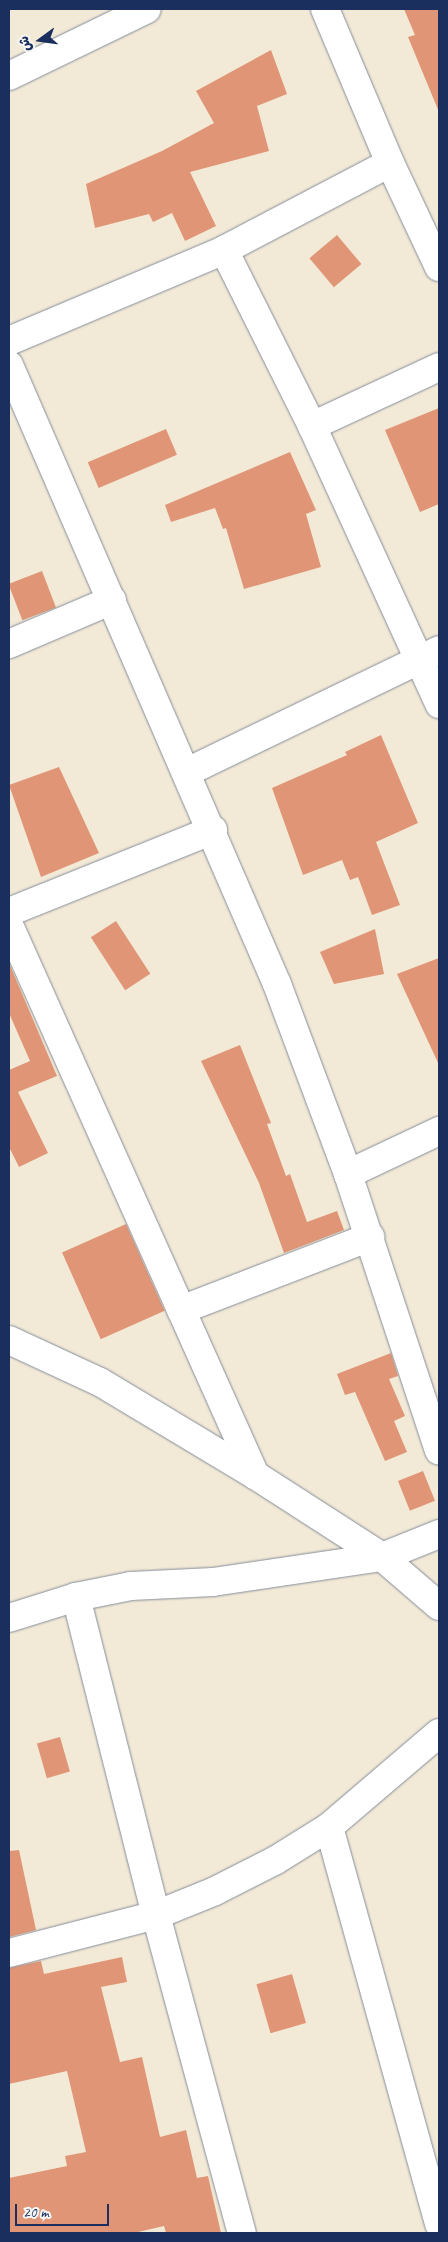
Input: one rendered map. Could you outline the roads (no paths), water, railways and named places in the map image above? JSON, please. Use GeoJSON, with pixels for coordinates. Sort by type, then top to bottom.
{"type":"FeatureCollection","features":[{"type":"Feature","properties":{"kind":"street"},"geometry":{"type":"LineString","coordinates":[[9,76],[147,9]]}},
{"type":"Feature","properties":{"kind":"street"},"geometry":{"type":"LineString","coordinates":[[325,9],[390,163],[439,267]]}},
{"type":"Feature","properties":{"kind":"street"},"geometry":{"type":"LineString","coordinates":[[9,341],[224,250],[390,163]]}},
{"type":"Feature","properties":{"kind":"street"},"geometry":{"type":"LineString","coordinates":[[224,250],[429,655],[439,704]]}},
{"type":"Feature","properties":{"kind":"street"},"geometry":{"type":"LineString","coordinates":[[9,365],[213,830],[277,984],[370,1237],[439,1450]]}},
{"type":"Feature","properties":{"kind":"street"},"geometry":{"type":"LineString","coordinates":[[312,426],[439,367]]}},
{"type":"Feature","properties":{"kind":"street"},"geometry":{"type":"LineString","coordinates":[[9,644],[112,600]]}},
{"type":"Feature","properties":{"kind":"street"},"geometry":{"type":"LineString","coordinates":[[187,772],[429,655]]}},
{"type":"Feature","properties":{"kind":"street"},"geometry":{"type":"LineString","coordinates":[[9,912],[213,830]]}},
{"type":"Feature","properties":{"kind":"street"},"geometry":{"type":"LineString","coordinates":[[9,925],[255,1475]]}},
{"type":"Feature","properties":{"kind":"street"},"geometry":{"type":"LineString","coordinates":[[348,1174],[439,1132]]}},
{"type":"Feature","properties":{"kind":"street"},"geometry":{"type":"LineString","coordinates":[[182,1310],[370,1237]]}},
{"type":"Feature","properties":{"kind":"street"},"geometry":{"type":"LineString","coordinates":[[9,1340],[100,1382],[255,1475],[382,1557],[439,1606]]}},
{"type":"Feature","properties":{"kind":"street"},"geometry":{"type":"LineString","coordinates":[[9,1618],[76,1597],[131,1586],[213,1582],[382,1557],[439,1534]]}},
{"type":"Feature","properties":{"kind":"street"},"geometry":{"type":"LineString","coordinates":[[76,1597],[156,1915],[242,2233]]}},
{"type":"Feature","properties":{"kind":"street"},"geometry":{"type":"LineString","coordinates":[[9,1953],[156,1915],[241,1878],[329,1826],[439,1733]]}},
{"type":"Feature","properties":{"kind":"street"},"geometry":{"type":"LineString","coordinates":[[329,1826],[439,2224]]}}]}
